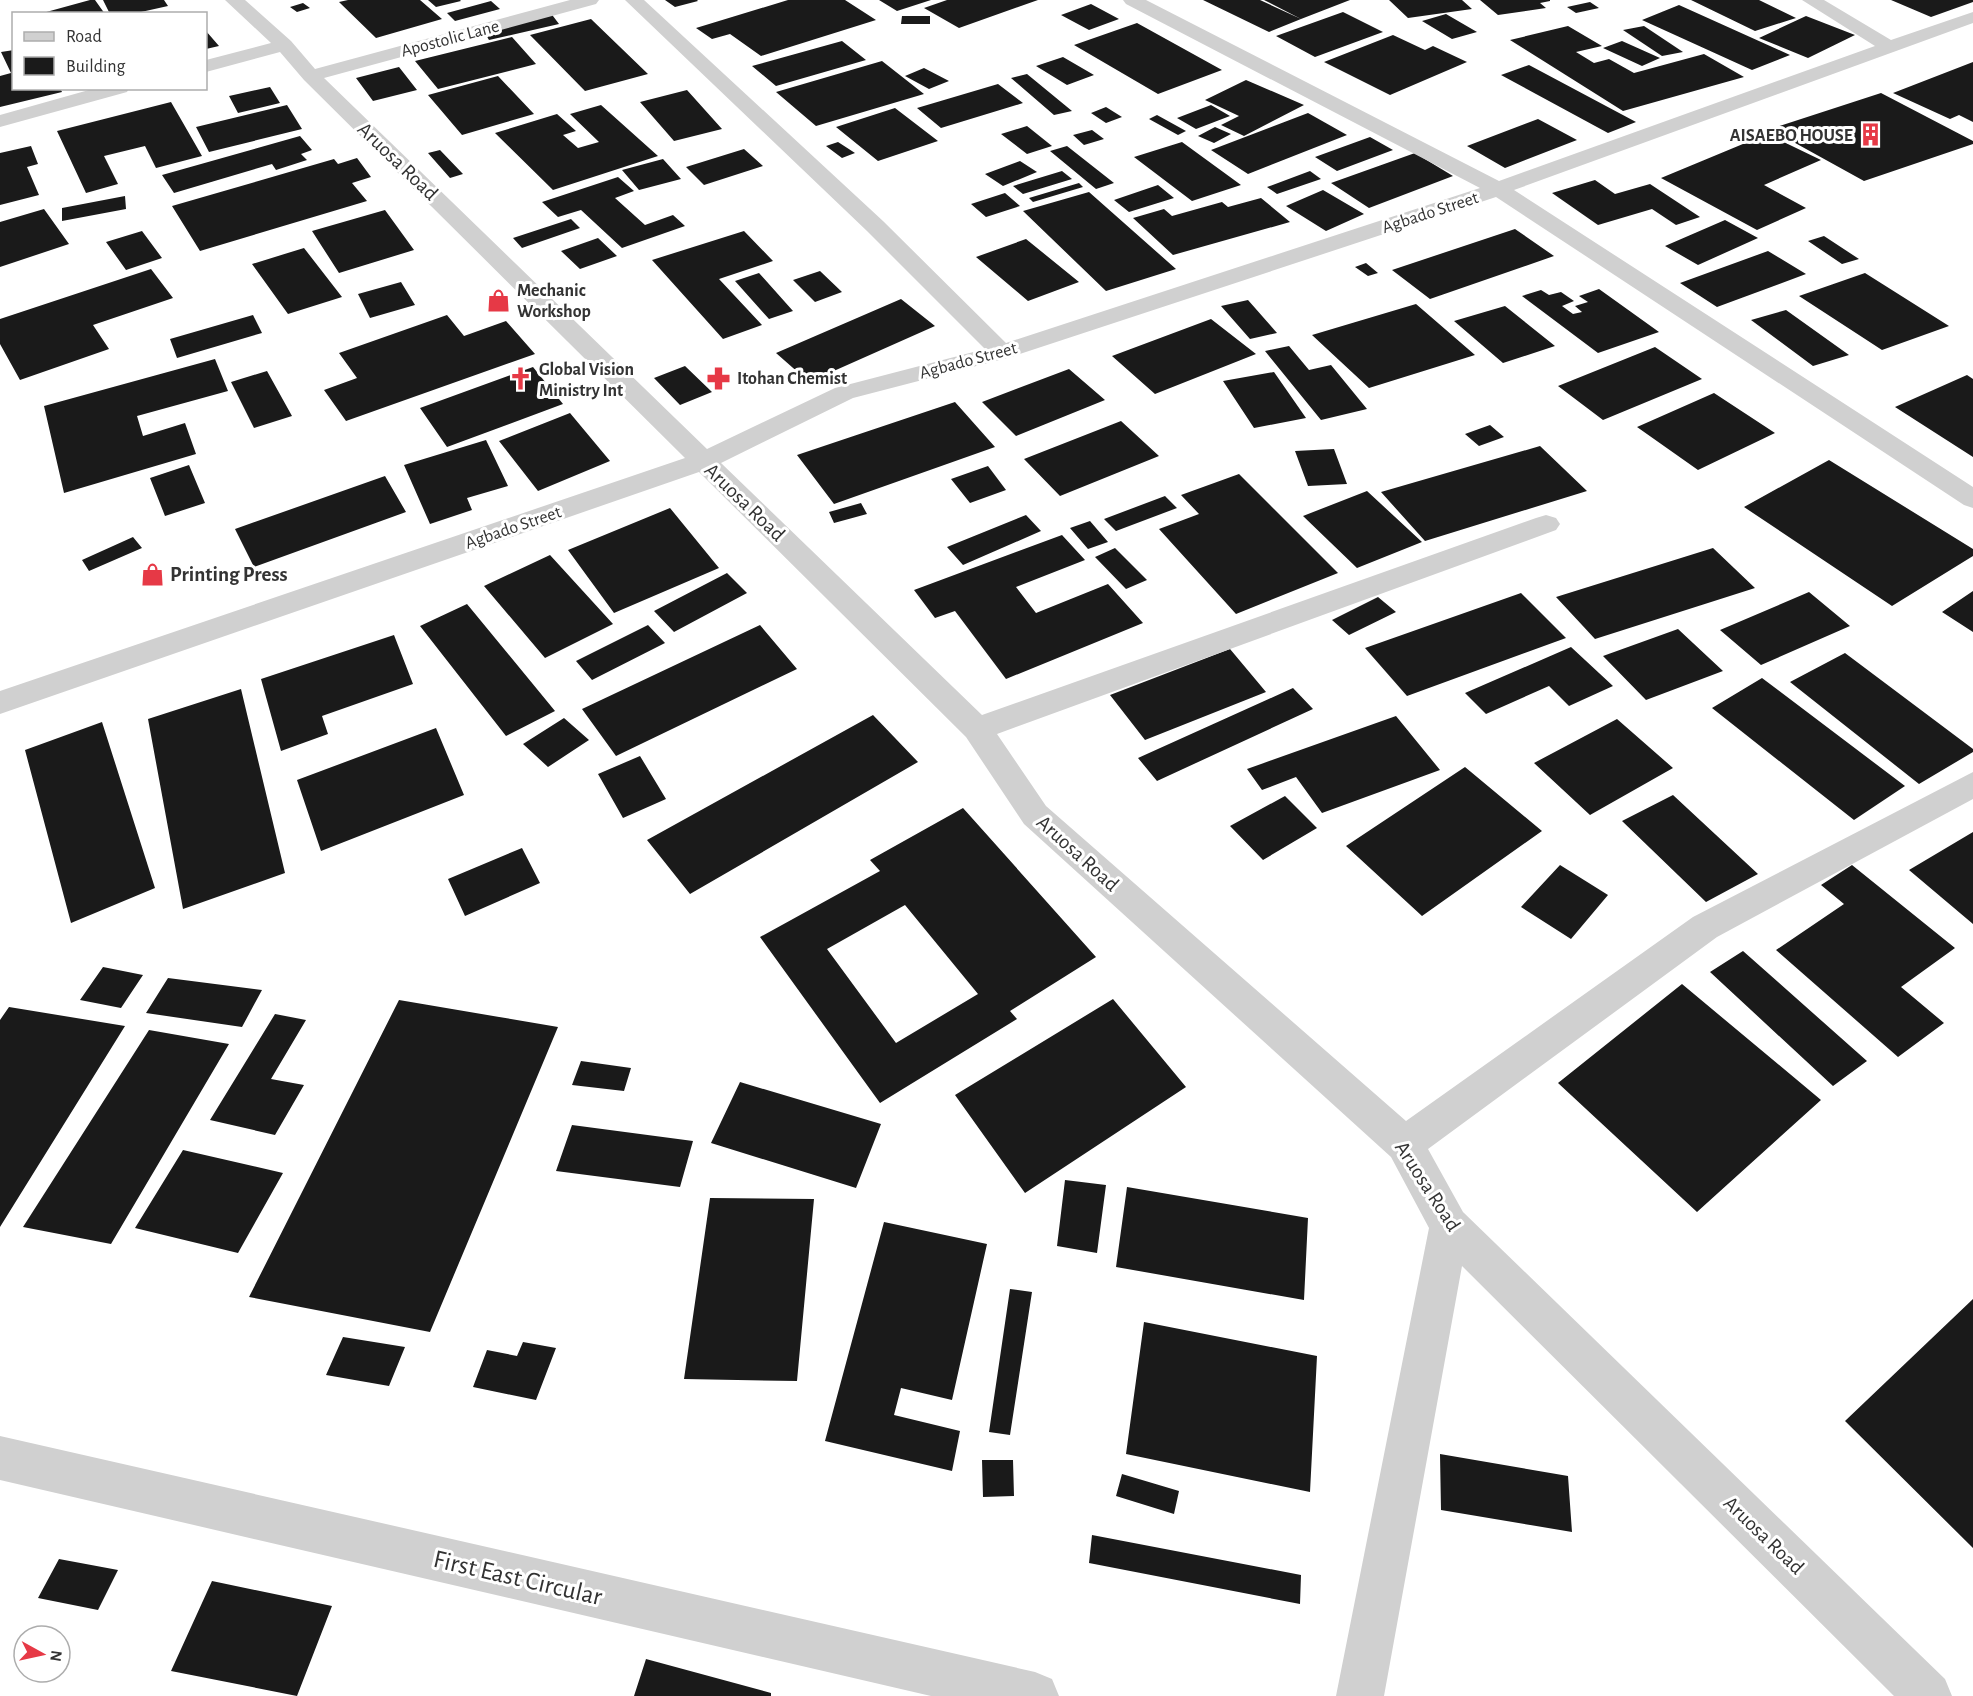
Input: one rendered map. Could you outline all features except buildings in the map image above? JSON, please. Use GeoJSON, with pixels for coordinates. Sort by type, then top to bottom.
{"type":"FeatureCollection","features":[{"type":"Feature","properties":{"kind":"street","name":"Aruosa Road"},"geometry":{"type":"LineString","coordinates":[[234,0],[284,45],[311,76],[977,729],[1035,815],[1405,1144],[1449,1226],[1928,1696]]}},
{"type":"Feature","properties":{"kind":"street","name":"Apostolic Lane"},"geometry":{"type":"LineString","coordinates":[[311,76],[590,0]]}},
{"type":"Feature","properties":{"kind":"street"},"geometry":{"type":"LineString","coordinates":[[634,0],[875,226],[1002,352]]}},
{"type":"Feature","properties":{"kind":"street"},"geometry":{"type":"LineString","coordinates":[[1132,0],[1498,189],[1973,499]]}},
{"type":"Feature","properties":{"kind":"street"},"geometry":{"type":"LineString","coordinates":[[1811,0],[1889,47]]}},
{"type":"Feature","properties":{"kind":"street","name":"Agbado Street"},"geometry":{"type":"LineString","coordinates":[[0,703],[704,461],[844,393],[1002,352],[1498,189],[1889,47],[1952,35],[1973,17]]}},
{"type":"Feature","properties":{"kind":"street"},"geometry":{"type":"LineString","coordinates":[[207,66],[284,45]]}},
{"type":"Feature","properties":{"kind":"street"},"geometry":{"type":"LineString","coordinates":[[0,121],[113,90]]}},
{"type":"Feature","properties":{"kind":"street"},"geometry":{"type":"LineString","coordinates":[[977,729],[1546,524]]}},
{"type":"Feature","properties":{"kind":"street"},"geometry":{"type":"LineString","coordinates":[[1405,1144],[1705,927],[1973,784]]}},
{"type":"Feature","properties":{"kind":"street"},"geometry":{"type":"LineString","coordinates":[[1360,1696],[1449,1226]]}},
{"type":"Feature","properties":{"kind":"street","name":"First East Circular"},"geometry":{"type":"LineString","coordinates":[[0,1458],[1035,1696]]}},
{"type":"Feature","properties":{"kind":"place","name":"AISAEBO HOUSE"},"geometry":{"type":"Point","coordinates":[1871,135]}},
{"type":"Feature","properties":{"kind":"place","name":"Mechanic Workshop"},"geometry":{"type":"Point","coordinates":[499,300]}},
{"type":"Feature","properties":{"kind":"place","name":"Itohan Chemist"},"geometry":{"type":"Point","coordinates":[719,378]}},
{"type":"Feature","properties":{"kind":"place","name":"Global Vision Ministry Int"},"geometry":{"type":"Point","coordinates":[521,379]}},
{"type":"Feature","properties":{"kind":"place","name":"Printing Press"},"geometry":{"type":"Point","coordinates":[152,574]}}]}
